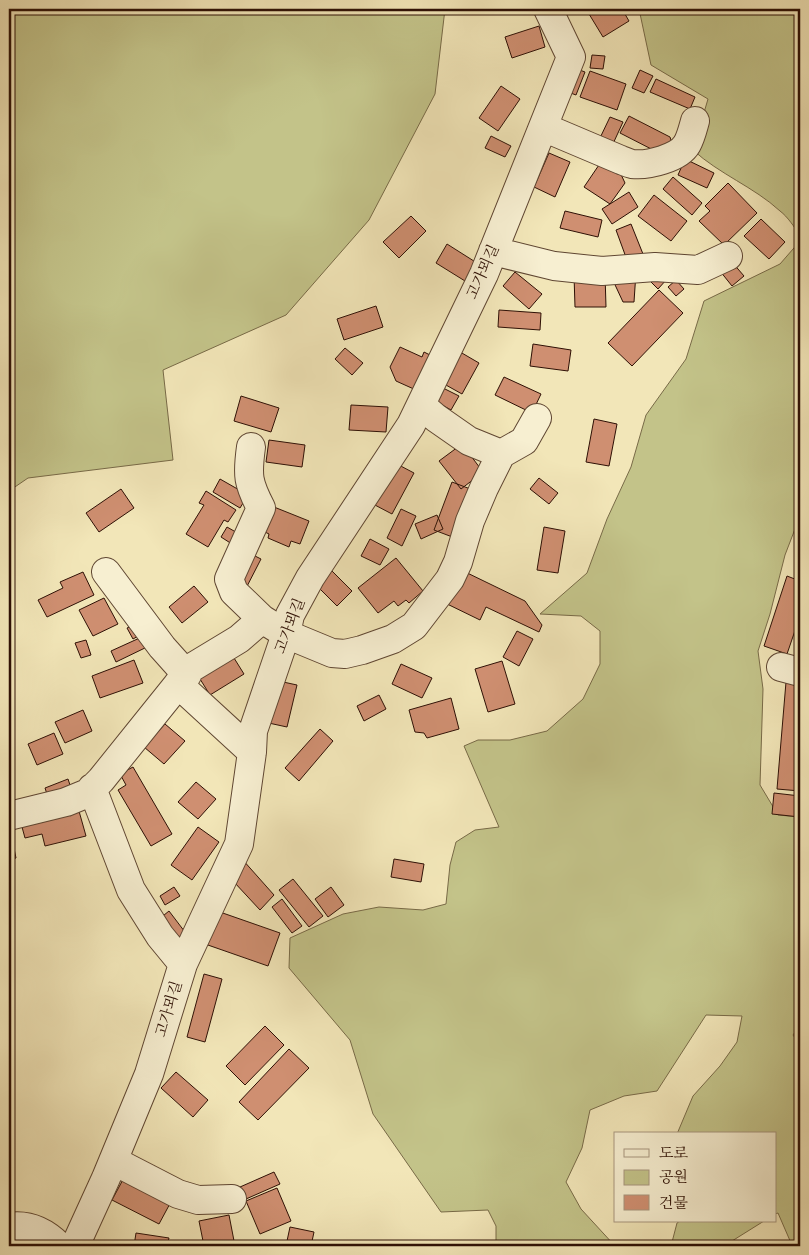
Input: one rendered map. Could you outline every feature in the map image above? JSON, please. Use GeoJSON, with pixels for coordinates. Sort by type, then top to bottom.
{"type":"FeatureCollection","features":[{"type":"Feature","properties":{"kind":"street","name":"고가뫼길"},"geometry":{"type":"LineString","coordinates":[[75,1246],[114,1161],[149,1074],[183,964],[238,844],[252,752],[253,731],[286,634],[290,615],[310,578],[411,425],[484,274],[571,57],[548,9]]}},
{"type":"Feature","properties":{"kind":"street"},"geometry":{"type":"LineString","coordinates":[[543,128],[631,164],[640,164],[674,156],[680,152],[687,144],[695,121]]}},
{"type":"Feature","properties":{"kind":"street"},"geometry":{"type":"LineString","coordinates":[[493,251],[560,267],[602,271],[655,267],[698,270],[728,256]]}},
{"type":"Feature","properties":{"kind":"street"},"geometry":{"type":"LineString","coordinates":[[421,405],[469,442],[500,454]]}},
{"type":"Feature","properties":{"kind":"street"},"geometry":{"type":"LineString","coordinates":[[251,447],[248,468],[251,488],[262,508],[229,579],[234,592],[262,620],[286,634],[332,652],[345,654],[362,650],[393,638],[414,626],[450,579],[458,562],[470,521],[500,454],[524,441],[537,418]]}},
{"type":"Feature","properties":{"kind":"street"},"geometry":{"type":"LineString","coordinates":[[106,572],[151,633],[182,680],[252,752]]}},
{"type":"Feature","properties":{"kind":"street"},"geometry":{"type":"LineString","coordinates":[[9,816],[66,802],[88,793],[102,780],[191,668],[239,638],[262,620]]}},
{"type":"Feature","properties":{"kind":"street"},"geometry":{"type":"LineString","coordinates":[[92,788],[131,890],[160,936],[183,964]]}},
{"type":"Feature","properties":{"kind":"street"},"geometry":{"type":"LineString","coordinates":[[114,1161],[178,1194],[198,1200],[232,1199]]}},
{"type":"Feature","properties":{"kind":"street"},"geometry":{"type":"LineString","coordinates":[[9,1228],[17,1226],[33,1229],[48,1236],[59,1246]]}},
{"type":"Feature","properties":{"kind":"green space"},"geometry":{"type":"Polygon","coordinates":[[[9,9],[445,9],[435,94],[369,220],[286,315],[163,370],[173,460],[28,478],[9,491],[9,9]]]}},
{"type":"Feature","properties":{"kind":"green space"},"geometry":{"type":"Polygon","coordinates":[[[639,9],[800,9],[800,235],[786,216],[770,202],[703,159],[693,150],[708,99],[651,65],[639,9]]]}},
{"type":"Feature","properties":{"kind":"green space"},"geometry":{"type":"Polygon","coordinates":[[[800,241],[800,516],[785,555],[770,614],[758,651],[763,689],[760,785],[778,815],[800,817],[800,1025],[793,1035],[800,1045],[800,1178],[796,1182],[800,1184],[800,1242],[791,1243],[778,1213],[776,1214],[776,1132],[678,1132],[693,1096],[720,1066],[737,1042],[742,1016],[706,1015],[657,1091],[624,1096],[590,1110],[582,1148],[566,1182],[581,1209],[615,1246],[496,1246],[496,1226],[488,1210],[441,1212],[373,1114],[350,1040],[289,968],[290,938],[343,914],[379,907],[423,910],[446,904],[450,865],[456,842],[475,830],[499,827],[464,746],[478,740],[510,740],[547,731],[583,699],[600,664],[600,631],[581,616],[540,614],[587,573],[607,519],[631,467],[646,415],[686,359],[704,301],[780,264],[800,241]]]}},
{"type":"Feature","properties":{"kind":"green space"},"geometry":{"type":"Polygon","coordinates":[[[762,1222],[724,1246],[671,1246],[677,1223],[762,1222]]]}},
{"type":"Feature","properties":{"kind":"building"},"geometry":{"type":"Polygon","coordinates":[[[586,9],[622,9],[629,21],[603,37],[586,9]]]}},
{"type":"Feature","properties":{"kind":"building"},"geometry":{"type":"Polygon","coordinates":[[[539,26],[545,47],[512,58],[505,37],[539,26]]]}},
{"type":"Feature","properties":{"kind":"building"},"geometry":{"type":"Polygon","coordinates":[[[592,55],[605,56],[603,69],[590,68],[592,55]]]}},
{"type":"Feature","properties":{"kind":"building"},"geometry":{"type":"Polygon","coordinates":[[[577,69],[585,72],[576,95],[568,92],[577,69]]]}},
{"type":"Feature","properties":{"kind":"building"},"geometry":{"type":"Polygon","coordinates":[[[640,70],[653,76],[644,93],[632,88],[640,70]]]}},
{"type":"Feature","properties":{"kind":"building"},"geometry":{"type":"Polygon","coordinates":[[[590,71],[626,84],[617,110],[580,97],[590,71]]]}},
{"type":"Feature","properties":{"kind":"building"},"geometry":{"type":"Polygon","coordinates":[[[656,79],[695,97],[690,109],[650,92],[656,79]]]}},
{"type":"Feature","properties":{"kind":"building"},"geometry":{"type":"Polygon","coordinates":[[[501,86],[520,99],[498,131],[479,118],[501,86]]]}},
{"type":"Feature","properties":{"kind":"building"},"geometry":{"type":"Polygon","coordinates":[[[629,116],[670,137],[674,150],[661,154],[620,133],[629,116]]]}},
{"type":"Feature","properties":{"kind":"building"},"geometry":{"type":"Polygon","coordinates":[[[610,117],[623,122],[612,146],[599,140],[610,117]]]}},
{"type":"Feature","properties":{"kind":"building"},"geometry":{"type":"Polygon","coordinates":[[[491,136],[511,146],[505,157],[485,148],[491,136]]]}},
{"type":"Feature","properties":{"kind":"building"},"geometry":{"type":"Polygon","coordinates":[[[549,153],[570,162],[555,197],[534,187],[549,153]]]}},
{"type":"Feature","properties":{"kind":"building"},"geometry":{"type":"Polygon","coordinates":[[[603,159],[618,168],[625,183],[610,204],[584,187],[603,159]]]}},
{"type":"Feature","properties":{"kind":"building"},"geometry":{"type":"Polygon","coordinates":[[[685,159],[714,173],[707,188],[678,175],[685,159]]]}},
{"type":"Feature","properties":{"kind":"building"},"geometry":{"type":"Polygon","coordinates":[[[673,177],[702,203],[692,215],[663,189],[673,177]]]}},
{"type":"Feature","properties":{"kind":"building"},"geometry":{"type":"Polygon","coordinates":[[[728,183],[757,213],[724,245],[699,221],[710,211],[705,206],[728,183]]]}},
{"type":"Feature","properties":{"kind":"building"},"geometry":{"type":"Polygon","coordinates":[[[629,192],[638,207],[612,224],[602,209],[629,192]]]}},
{"type":"Feature","properties":{"kind":"building"},"geometry":{"type":"Polygon","coordinates":[[[654,195],[687,221],[671,241],[638,216],[654,195]]]}},
{"type":"Feature","properties":{"kind":"building"},"geometry":{"type":"Polygon","coordinates":[[[565,211],[602,220],[598,237],[560,228],[565,211]]]}},
{"type":"Feature","properties":{"kind":"building"},"geometry":{"type":"Polygon","coordinates":[[[411,216],[426,231],[399,258],[383,242],[411,216]]]}},
{"type":"Feature","properties":{"kind":"building"},"geometry":{"type":"Polygon","coordinates":[[[761,219],[785,242],[769,259],[744,236],[761,219]]]}},
{"type":"Feature","properties":{"kind":"building"},"geometry":{"type":"Polygon","coordinates":[[[631,224],[643,254],[627,260],[616,230],[631,224]]]}},
{"type":"Feature","properties":{"kind":"building"},"geometry":{"type":"Polygon","coordinates":[[[447,244],[477,263],[465,281],[436,263],[447,244]]]}},
{"type":"Feature","properties":{"kind":"building"},"geometry":{"type":"Polygon","coordinates":[[[732,262],[744,276],[732,286],[720,271],[732,262]]]}},
{"type":"Feature","properties":{"kind":"building"},"geometry":{"type":"Polygon","coordinates":[[[515,272],[542,294],[529,309],[503,286],[515,272]]]}},
{"type":"Feature","properties":{"kind":"building"},"geometry":{"type":"Polygon","coordinates":[[[636,272],[634,302],[623,302],[610,274],[636,272]]]}},
{"type":"Feature","properties":{"kind":"building"},"geometry":{"type":"Polygon","coordinates":[[[605,274],[606,307],[575,307],[574,275],[605,274]]]}},
{"type":"Feature","properties":{"kind":"building"},"geometry":{"type":"Polygon","coordinates":[[[648,279],[667,279],[658,289],[648,279]]]}},
{"type":"Feature","properties":{"kind":"building"},"geometry":{"type":"Polygon","coordinates":[[[676,280],[684,289],[676,296],[668,287],[676,280]]]}},
{"type":"Feature","properties":{"kind":"building"},"geometry":{"type":"Polygon","coordinates":[[[659,290],[683,313],[632,366],[608,343],[659,290]]]}},
{"type":"Feature","properties":{"kind":"building"},"geometry":{"type":"Polygon","coordinates":[[[376,306],[383,327],[344,340],[337,319],[376,306]]]}},
{"type":"Feature","properties":{"kind":"building"},"geometry":{"type":"Polygon","coordinates":[[[499,310],[541,313],[540,330],[498,327],[499,310]]]}},
{"type":"Feature","properties":{"kind":"building"},"geometry":{"type":"Polygon","coordinates":[[[533,344],[571,350],[568,371],[530,366],[533,344]]]}},
{"type":"Feature","properties":{"kind":"building"},"geometry":{"type":"Polygon","coordinates":[[[400,347],[422,357],[424,352],[432,356],[416,390],[396,381],[390,367],[400,347]]]}},
{"type":"Feature","properties":{"kind":"building"},"geometry":{"type":"Polygon","coordinates":[[[345,348],[363,363],[352,375],[335,359],[345,348]]]}},
{"type":"Feature","properties":{"kind":"building"},"geometry":{"type":"Polygon","coordinates":[[[455,349],[479,363],[462,394],[437,380],[455,349]]]}},
{"type":"Feature","properties":{"kind":"building"},"geometry":{"type":"Polygon","coordinates":[[[504,377],[541,394],[532,413],[495,395],[504,377]]]}},
{"type":"Feature","properties":{"kind":"building"},"geometry":{"type":"Polygon","coordinates":[[[437,385],[459,396],[451,410],[430,398],[437,385]]]}},
{"type":"Feature","properties":{"kind":"building"},"geometry":{"type":"Polygon","coordinates":[[[241,396],[279,408],[271,432],[234,421],[241,396]]]}},
{"type":"Feature","properties":{"kind":"building"},"geometry":{"type":"Polygon","coordinates":[[[351,405],[388,407],[386,432],[349,430],[351,405]]]}},
{"type":"Feature","properties":{"kind":"building"},"geometry":{"type":"Polygon","coordinates":[[[594,419],[617,424],[609,466],[586,462],[594,419]]]}},
{"type":"Feature","properties":{"kind":"building"},"geometry":{"type":"Polygon","coordinates":[[[269,440],[305,445],[302,467],[266,462],[269,440]]]}},
{"type":"Feature","properties":{"kind":"building"},"geometry":{"type":"Polygon","coordinates":[[[462,444],[483,472],[461,489],[439,461],[462,444]]]}},
{"type":"Feature","properties":{"kind":"building"},"geometry":{"type":"Polygon","coordinates":[[[395,463],[414,473],[392,514],[373,504],[395,463]]]}},
{"type":"Feature","properties":{"kind":"building"},"geometry":{"type":"Polygon","coordinates":[[[539,478],[558,493],[549,504],[530,489],[539,478]]]}},
{"type":"Feature","properties":{"kind":"building"},"geometry":{"type":"Polygon","coordinates":[[[220,479],[248,495],[240,508],[213,492],[220,479]]]}},
{"type":"Feature","properties":{"kind":"building"},"geometry":{"type":"Polygon","coordinates":[[[452,482],[473,490],[455,538],[434,530],[452,482]]]}},
{"type":"Feature","properties":{"kind":"building"},"geometry":{"type":"Polygon","coordinates":[[[121,489],[134,508],[99,532],[86,513],[121,489]]]}},
{"type":"Feature","properties":{"kind":"building"},"geometry":{"type":"Polygon","coordinates":[[[206,491],[236,510],[228,522],[224,520],[208,547],[186,534],[204,505],[199,503],[206,491]]]}},
{"type":"Feature","properties":{"kind":"building"},"geometry":{"type":"Polygon","coordinates":[[[269,505],[309,521],[300,544],[291,541],[289,547],[268,538],[269,534],[259,529],[269,505]]]}},
{"type":"Feature","properties":{"kind":"building"},"geometry":{"type":"Polygon","coordinates":[[[401,509],[416,516],[402,546],[387,538],[401,509]]]}},
{"type":"Feature","properties":{"kind":"building"},"geometry":{"type":"Polygon","coordinates":[[[437,515],[443,529],[421,539],[415,524],[437,515]]]}},
{"type":"Feature","properties":{"kind":"building"},"geometry":{"type":"Polygon","coordinates":[[[227,527],[241,535],[235,546],[221,537],[227,527]]]}},
{"type":"Feature","properties":{"kind":"building"},"geometry":{"type":"Polygon","coordinates":[[[544,527],[565,531],[558,573],[537,570],[544,527]]]}},
{"type":"Feature","properties":{"kind":"building"},"geometry":{"type":"Polygon","coordinates":[[[370,539],[389,549],[380,565],[361,556],[370,539]]]}},
{"type":"Feature","properties":{"kind":"building"},"geometry":{"type":"Polygon","coordinates":[[[247,552],[261,559],[242,596],[233,578],[247,552]]]}},
{"type":"Feature","properties":{"kind":"building"},"geometry":{"type":"Polygon","coordinates":[[[396,558],[423,591],[409,603],[406,600],[398,606],[394,601],[378,613],[358,588],[396,558]]]}},
{"type":"Feature","properties":{"kind":"building"},"geometry":{"type":"Polygon","coordinates":[[[457,568],[525,601],[542,625],[539,632],[486,607],[480,620],[441,601],[457,568]]]}},
{"type":"Feature","properties":{"kind":"building"},"geometry":{"type":"Polygon","coordinates":[[[330,569],[352,591],[337,606],[315,584],[330,569]]]}},
{"type":"Feature","properties":{"kind":"building"},"geometry":{"type":"Polygon","coordinates":[[[83,572],[94,595],[47,617],[38,600],[63,588],[60,582],[83,572]]]}},
{"type":"Feature","properties":{"kind":"building"},"geometry":{"type":"Polygon","coordinates":[[[787,576],[800,581],[800,616],[787,654],[764,646],[787,576]]]}},
{"type":"Feature","properties":{"kind":"building"},"geometry":{"type":"Polygon","coordinates":[[[194,586],[208,602],[182,623],[169,607],[194,586]]]}},
{"type":"Feature","properties":{"kind":"building"},"geometry":{"type":"Polygon","coordinates":[[[104,598],[118,624],[93,636],[79,610],[104,598]]]}},
{"type":"Feature","properties":{"kind":"building"},"geometry":{"type":"Polygon","coordinates":[[[134,625],[140,635],[133,639],[127,628],[134,625]]]}},
{"type":"Feature","properties":{"kind":"building"},"geometry":{"type":"Polygon","coordinates":[[[517,631],[533,639],[519,666],[503,657],[517,631]]]}},
{"type":"Feature","properties":{"kind":"building"},"geometry":{"type":"Polygon","coordinates":[[[144,636],[149,646],[116,662],[111,651],[144,636]]]}},
{"type":"Feature","properties":{"kind":"building"},"geometry":{"type":"Polygon","coordinates":[[[86,640],[91,655],[81,658],[75,643],[86,640]]]}},
{"type":"Feature","properties":{"kind":"building"},"geometry":{"type":"Polygon","coordinates":[[[229,650],[244,674],[210,695],[195,671],[229,650]]]}},
{"type":"Feature","properties":{"kind":"building"},"geometry":{"type":"Polygon","coordinates":[[[134,660],[143,683],[100,698],[92,676],[134,660]]]}},
{"type":"Feature","properties":{"kind":"building"},"geometry":{"type":"Polygon","coordinates":[[[502,661],[515,704],[488,712],[475,669],[502,661]]]}},
{"type":"Feature","properties":{"kind":"building"},"geometry":{"type":"Polygon","coordinates":[[[401,664],[432,678],[422,698],[392,684],[401,664]]]}},
{"type":"Feature","properties":{"kind":"building"},"geometry":{"type":"Polygon","coordinates":[[[274,680],[297,685],[287,727],[264,722],[274,680]]]}},
{"type":"Feature","properties":{"kind":"building"},"geometry":{"type":"Polygon","coordinates":[[[786,682],[800,684],[800,791],[777,789],[786,682]]]}},
{"type":"Feature","properties":{"kind":"building"},"geometry":{"type":"Polygon","coordinates":[[[379,695],[386,709],[364,721],[357,706],[379,695]]]}},
{"type":"Feature","properties":{"kind":"building"},"geometry":{"type":"Polygon","coordinates":[[[451,698],[459,729],[427,738],[424,733],[415,732],[409,710],[451,698]]]}},
{"type":"Feature","properties":{"kind":"building"},"geometry":{"type":"Polygon","coordinates":[[[83,710],[92,731],[65,743],[55,722],[83,710]]]}},
{"type":"Feature","properties":{"kind":"building"},"geometry":{"type":"Polygon","coordinates":[[[165,724],[185,741],[164,764],[144,747],[165,724]]]}},
{"type":"Feature","properties":{"kind":"building"},"geometry":{"type":"Polygon","coordinates":[[[320,729],[333,741],[299,781],[285,768],[320,729]]]}},
{"type":"Feature","properties":{"kind":"building"},"geometry":{"type":"Polygon","coordinates":[[[54,733],[63,754],[37,765],[28,744],[54,733]]]}},
{"type":"Feature","properties":{"kind":"building"},"geometry":{"type":"Polygon","coordinates":[[[133,767],[172,834],[151,846],[118,790],[126,785],[120,774],[133,767]]]}},
{"type":"Feature","properties":{"kind":"building"},"geometry":{"type":"Polygon","coordinates":[[[68,779],[73,794],[50,803],[45,788],[68,779]]]}},
{"type":"Feature","properties":{"kind":"building"},"geometry":{"type":"Polygon","coordinates":[[[196,782],[216,799],[198,819],[178,802],[196,782]]]}},
{"type":"Feature","properties":{"kind":"building"},"geometry":{"type":"Polygon","coordinates":[[[774,793],[800,796],[800,817],[772,814],[774,793]]]}},
{"type":"Feature","properties":{"kind":"building"},"geometry":{"type":"Polygon","coordinates":[[[77,804],[86,836],[45,846],[42,834],[25,838],[19,816],[77,804]]]}},
{"type":"Feature","properties":{"kind":"building"},"geometry":{"type":"Polygon","coordinates":[[[198,827],[219,842],[192,880],[171,865],[198,827]]]}},
{"type":"Feature","properties":{"kind":"building"},"geometry":{"type":"Polygon","coordinates":[[[9,839],[12,839],[16,858],[9,860],[9,839]]]}},
{"type":"Feature","properties":{"kind":"building"},"geometry":{"type":"Polygon","coordinates":[[[242,859],[274,895],[260,910],[234,882],[242,859]]]}},
{"type":"Feature","properties":{"kind":"building"},"geometry":{"type":"Polygon","coordinates":[[[394,859],[424,864],[421,882],[391,877],[394,859]]]}},
{"type":"Feature","properties":{"kind":"building"},"geometry":{"type":"Polygon","coordinates":[[[293,879],[323,916],[309,927],[279,890],[293,879]]]}},
{"type":"Feature","properties":{"kind":"building"},"geometry":{"type":"Polygon","coordinates":[[[174,887],[180,896],[165,905],[160,896],[174,887]]]}},
{"type":"Feature","properties":{"kind":"building"},"geometry":{"type":"Polygon","coordinates":[[[331,887],[344,905],[328,917],[315,899],[331,887]]]}},
{"type":"Feature","properties":{"kind":"building"},"geometry":{"type":"Polygon","coordinates":[[[282,899],[302,926],[292,933],[272,907],[282,899]]]}},
{"type":"Feature","properties":{"kind":"building"},"geometry":{"type":"Polygon","coordinates":[[[169,911],[188,936],[177,944],[158,920],[169,911]]]}},
{"type":"Feature","properties":{"kind":"building"},"geometry":{"type":"Polygon","coordinates":[[[217,911],[280,933],[268,966],[205,944],[217,911]]]}},
{"type":"Feature","properties":{"kind":"building"},"geometry":{"type":"Polygon","coordinates":[[[204,974],[222,979],[205,1042],[187,1037],[204,974]]]}},
{"type":"Feature","properties":{"kind":"building"},"geometry":{"type":"Polygon","coordinates":[[[265,1026],[284,1045],[245,1085],[226,1066],[265,1026]]]}},
{"type":"Feature","properties":{"kind":"building"},"geometry":{"type":"Polygon","coordinates":[[[289,1049],[309,1068],[258,1120],[239,1102],[289,1049]]]}},
{"type":"Feature","properties":{"kind":"building"},"geometry":{"type":"Polygon","coordinates":[[[176,1072],[208,1100],[193,1117],[161,1088],[176,1072]]]}},
{"type":"Feature","properties":{"kind":"building"},"geometry":{"type":"Polygon","coordinates":[[[274,1172],[280,1184],[246,1199],[240,1187],[274,1172]]]}},
{"type":"Feature","properties":{"kind":"building"},"geometry":{"type":"Polygon","coordinates":[[[126,1174],[173,1198],[159,1224],[112,1200],[126,1174]]]}},
{"type":"Feature","properties":{"kind":"building"},"geometry":{"type":"Polygon","coordinates":[[[277,1188],[291,1221],[260,1234],[246,1201],[277,1188]]]}},
{"type":"Feature","properties":{"kind":"building"},"geometry":{"type":"Polygon","coordinates":[[[229,1215],[235,1246],[204,1246],[199,1221],[229,1215]]]}},
{"type":"Feature","properties":{"kind":"building"},"geometry":{"type":"Polygon","coordinates":[[[290,1227],[314,1232],[311,1246],[287,1241],[290,1227]]]}},
{"type":"Feature","properties":{"kind":"building"},"geometry":{"type":"Polygon","coordinates":[[[136,1233],[169,1238],[167,1246],[134,1246],[136,1233]]]}}]}
